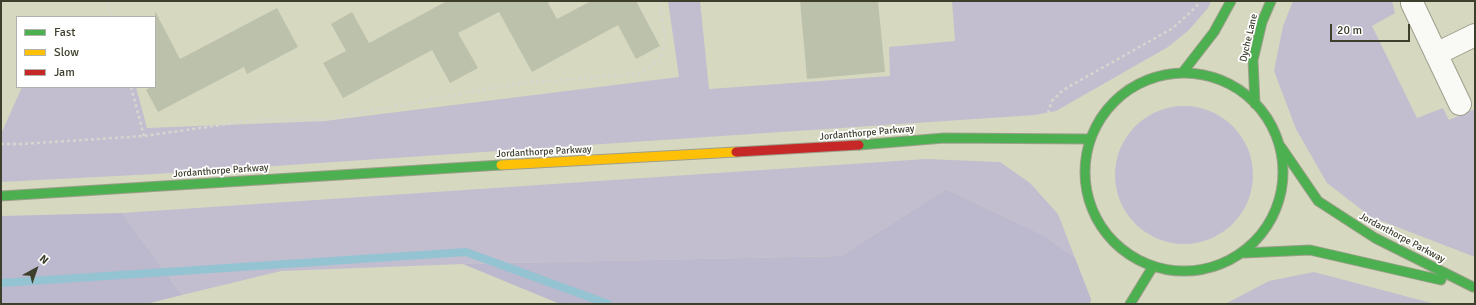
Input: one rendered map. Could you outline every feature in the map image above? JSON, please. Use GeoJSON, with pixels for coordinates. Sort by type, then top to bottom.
{"type":"FeatureCollection","features":[{"type":"Feature","properties":{"kind":"main road"},"geometry":{"type":"LineString","coordinates":[[1183,72],[1214,32],[1231,1]]}},
{"type":"Feature","properties":{"kind":"main road","name":"Dyche Lane"},"geometry":{"type":"LineString","coordinates":[[1254,104],[1253,60],[1262,22],[1271,1]]}},
{"type":"Feature","properties":{"kind":"main road"},"geometry":{"type":"LineString","coordinates":[[1183,72],[1213,76],[1242,91],[1266,116],[1281,147],[1284,182],[1268,228],[1244,253],[1212,269],[1195,272],[1152,268],[1121,251],[1093,216],[1084,182],[1089,139],[1106,108],[1132,86],[1149,78],[1183,72]]}},
{"type":"Feature","properties":{"kind":"main road","name":"Jordanthorpe Parkway"},"geometry":{"type":"LineString","coordinates":[[1,196],[390,172],[828,148],[944,138],[1089,139]]}},
{"type":"Feature","properties":{"kind":"main road","name":"Jordanthorpe Parkway"},"geometry":{"type":"LineString","coordinates":[[1281,147],[1318,201],[1375,238],[1474,287]]}},
{"type":"Feature","properties":{"kind":"main road","name":"Jordanthorpe Parkway"},"geometry":{"type":"LineString","coordinates":[[1244,253],[1310,250],[1474,287]]}},
{"type":"Feature","properties":{"kind":"main road"},"geometry":{"type":"LineString","coordinates":[[1130,304],[1152,268]]}},
{"type":"Feature","properties":{"kind":"street"},"geometry":{"type":"LineString","coordinates":[[1412,3],[1460,104]]}},
{"type":"Feature","properties":{"kind":"street"},"geometry":{"type":"LineString","coordinates":[[1436,54],[1475,35]]}},
{"type":"Feature","properties":{"kind":"path"},"geometry":{"type":"LineString","coordinates":[[108,1],[112,16]]}},
{"type":"Feature","properties":{"kind":"path"},"geometry":{"type":"LineString","coordinates":[[1,144],[144,136],[256,120],[322,120],[520,83],[639,74],[661,59],[665,39],[659,1]]}},
{"type":"Feature","properties":{"kind":"path"},"geometry":{"type":"LineString","coordinates":[[1041,139],[1052,101],[1063,90],[1173,28],[1197,6],[1199,1]]}},
{"type":"Feature","properties":{"kind":"path"},"geometry":{"type":"LineString","coordinates":[[131,88],[144,136]]}},
{"type":"Feature","properties":{"kind":"shaded area"},"geometry":{"type":"Polygon","coordinates":[[[668,1],[700,1],[709,89],[890,76],[889,47],[955,41],[952,1],[1211,1],[1208,8],[1189,30],[1168,47],[1056,111],[1035,115],[155,174],[1,182],[1,134],[22,88],[136,88],[147,128],[325,121],[679,77],[668,1]]]}},
{"type":"Feature","properties":{"kind":"shaded area"},"geometry":{"type":"Polygon","coordinates":[[[1293,1],[1392,1],[1395,13],[1372,26],[1417,118],[1443,108],[1449,120],[1475,109],[1475,257],[1371,217],[1327,183],[1296,129],[1274,71],[1283,26],[1293,1]]]}},
{"type":"Feature","properties":{"kind":"shaded area"},"geometry":{"type":"Polygon","coordinates":[[[1184,106],[1204,109],[1222,118],[1237,132],[1250,155],[1253,175],[1250,195],[1241,213],[1227,228],[1204,241],[1184,244],[1164,241],[1146,232],[1131,218],[1118,195],[1115,175],[1118,155],[1127,137],[1141,122],[1164,109],[1184,106]]]}},
{"type":"Feature","properties":{"kind":"shaded area"},"geometry":{"type":"Polygon","coordinates":[[[926,159],[1000,162],[1030,183],[1058,214],[1075,258],[1045,236],[946,189],[841,256],[463,264],[281,271],[182,295],[122,213],[926,159]]]}},
{"type":"Feature","properties":{"kind":"shaded area"},"geometry":{"type":"Polygon","coordinates":[[[946,189],[1045,236],[1075,258],[1091,299],[1090,304],[560,304],[463,264],[841,256],[946,189]]]}},
{"type":"Feature","properties":{"kind":"shaded area"},"geometry":{"type":"Polygon","coordinates":[[[122,213],[182,295],[146,304],[1,304],[1,216],[122,213]]]}},
{"type":"Feature","properties":{"kind":"shaded area"},"geometry":{"type":"Polygon","coordinates":[[[1314,272],[1435,304],[1225,304],[1269,281],[1314,272]]]}},
{"type":"Feature","properties":{"kind":"building"},"geometry":{"type":"Polygon","coordinates":[[[447,1],[547,1],[557,19],[591,1],[636,1],[660,46],[636,59],[618,25],[532,72],[499,12],[458,33],[478,68],[450,83],[432,50],[343,98],[323,63],[346,51],[331,24],[352,12],[369,43],[447,1]]]}},
{"type":"Feature","properties":{"kind":"building"},"geometry":{"type":"Polygon","coordinates":[[[800,1],[878,1],[885,72],[807,79],[800,1]]]}},
{"type":"Feature","properties":{"kind":"building"},"geometry":{"type":"Polygon","coordinates":[[[277,8],[298,47],[247,74],[244,67],[158,112],[146,90],[149,88],[156,88],[155,11],[180,59],[277,8]]]}},
{"type":"Feature","properties":{"kind":"waterway"},"geometry":{"type":"LineString","coordinates":[[1,283],[466,252],[608,304]]}},
{"type":"Feature","properties":{"kind":"traffic: fast"},"geometry":{"type":"LineString","coordinates":[[1183,72],[1214,32],[1231,1]]}},
{"type":"Feature","properties":{"kind":"traffic: fast"},"geometry":{"type":"LineString","coordinates":[[1255,104],[1253,60],[1262,22],[1271,1]]}},
{"type":"Feature","properties":{"kind":"traffic: fast"},"geometry":{"type":"LineString","coordinates":[[1174,73],[1194,73],[1213,77],[1231,84],[1247,95],[1261,109],[1272,125],[1276,134],[1283,162],[1283,172],[1283,182],[1279,201],[1272,219],[1261,235],[1247,249],[1231,260],[1213,267],[1194,271],[1174,271],[1155,267],[1137,260],[1121,249],[1107,235],[1096,219],[1089,201],[1085,182],[1085,162],[1089,143],[1096,125],[1107,109],[1121,95],[1137,84],[1155,77],[1174,73]]}},
{"type":"Feature","properties":{"kind":"traffic: fast"},"geometry":{"type":"LineString","coordinates":[[859,145],[944,138],[1089,139]]}},
{"type":"Feature","properties":{"kind":"traffic: fast"},"geometry":{"type":"LineString","coordinates":[[1281,147],[1318,201],[1375,238],[1473,287]]}},
{"type":"Feature","properties":{"kind":"traffic: fast"},"geometry":{"type":"LineString","coordinates":[[1,196],[501,165]]}},
{"type":"Feature","properties":{"kind":"traffic: fast"},"geometry":{"type":"LineString","coordinates":[[1244,253],[1310,250],[1441,280]]}},
{"type":"Feature","properties":{"kind":"traffic: fast"},"geometry":{"type":"LineString","coordinates":[[1130,304],[1152,268]]}},
{"type":"Feature","properties":{"kind":"traffic: slow"},"geometry":{"type":"LineString","coordinates":[[501,165],[736,152]]}},
{"type":"Feature","properties":{"kind":"traffic: jam"},"geometry":{"type":"LineString","coordinates":[[736,152],[859,145]]}}]}
